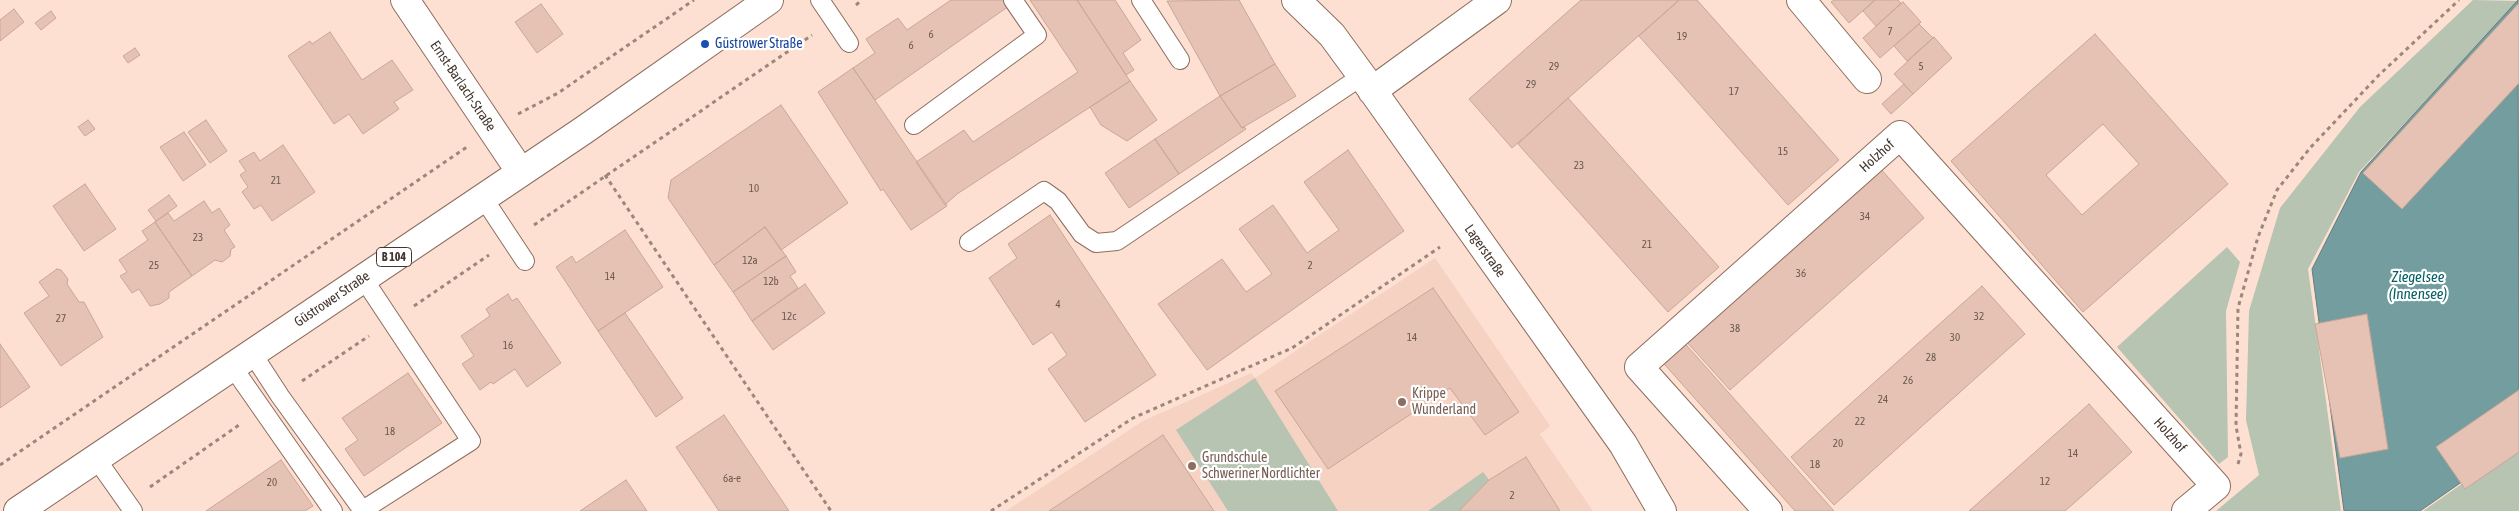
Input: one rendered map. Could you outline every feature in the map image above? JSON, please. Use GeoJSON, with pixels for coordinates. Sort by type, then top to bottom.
{"type":"FeatureCollection","features":[{"type":"Feature","properties":{"kind":"street","name":"Ernst-Barlach-Straße"},"geometry":{"type":"LineString","coordinates":[[405,0],[520,171]]}},
{"type":"Feature","properties":{"kind":"street","name":"Güstrower Straße"},"geometry":{"type":"LineString","coordinates":[[18,511],[482,196],[584,130],[768,0]]}},
{"type":"Feature","properties":{"kind":"street","name":"Lagerstraße"},"geometry":{"type":"LineString","coordinates":[[1296,0],[1332,35],[1623,444],[1662,511]]}},
{"type":"Feature","properties":{"kind":"street"},"geometry":{"type":"LineString","coordinates":[[1367,84],[1497,0]]}},
{"type":"Feature","properties":{"kind":"street"},"geometry":{"type":"LineString","coordinates":[[1801,0],[1867,79]]}},
{"type":"Feature","properties":{"kind":"street","name":"Holzhof"},"geometry":{"type":"LineString","coordinates":[[1768,511],[1639,367],[1900,135],[2216,486]]}},
{"type":"Feature","properties":{"kind":"street"},"geometry":{"type":"LineString","coordinates":[[2186,511],[2216,486]]}},
{"type":"Feature","properties":{"kind":"lane"},"geometry":{"type":"LineString","coordinates":[[820,0],[849,43]]}},
{"type":"Feature","properties":{"kind":"lane"},"geometry":{"type":"LineString","coordinates":[[914,125],[1037,35],[1013,0]]}},
{"type":"Feature","properties":{"kind":"lane"},"geometry":{"type":"LineString","coordinates":[[1141,0],[1180,60]]}},
{"type":"Feature","properties":{"kind":"lane"},"geometry":{"type":"LineString","coordinates":[[969,242],[1044,191],[1058,201],[1082,234],[1096,243],[1117,241],[1367,84]]}},
{"type":"Feature","properties":{"kind":"lane"},"geometry":{"type":"LineString","coordinates":[[482,196],[525,261]]}},
{"type":"Feature","properties":{"kind":"lane"},"geometry":{"type":"LineString","coordinates":[[242,360],[280,396],[363,511],[471,441],[363,278]]}},
{"type":"Feature","properties":{"kind":"lane"},"geometry":{"type":"LineString","coordinates":[[242,360],[262,409],[333,511]]}},
{"type":"Feature","properties":{"kind":"lane"},"geometry":{"type":"LineString","coordinates":[[95,457],[130,507]]}},
{"type":"Feature","properties":{"kind":"path"},"geometry":{"type":"LineString","coordinates":[[0,465],[492,129],[558,93],[694,0]]}},
{"type":"Feature","properties":{"kind":"path"},"geometry":{"type":"LineString","coordinates":[[280,396],[862,0]]}},
{"type":"Feature","properties":{"kind":"path"},"geometry":{"type":"LineString","coordinates":[[2216,486],[2241,462],[2242,454],[2236,426],[2238,308],[2258,237],[2277,190],[2310,148],[2379,75],[2459,0]]}},
{"type":"Feature","properties":{"kind":"path"},"geometry":{"type":"LineString","coordinates":[[605,175],[832,511]]}},
{"type":"Feature","properties":{"kind":"path"},"geometry":{"type":"LineString","coordinates":[[991,511],[1132,418],[1292,348],[1440,248]]}},
{"type":"Feature","properties":{"kind":"path"},"geometry":{"type":"LineString","coordinates":[[130,507],[262,409]]}},
{"type":"Feature","properties":{"kind":"shaded area"},"geometry":{"type":"Polygon","coordinates":[[[1435,258],[1550,426],[1540,434],[1593,511],[1006,511],[1143,421],[1251,373],[1255,378],[1435,258]]]}},
{"type":"Feature","properties":{"kind":"green space"},"geometry":{"type":"Polygon","coordinates":[[[2473,0],[2519,1],[2359,172],[2308,269],[2341,511],[2216,511],[2259,475],[2246,420],[2249,311],[2280,208],[2360,107],[2473,0]]]}},
{"type":"Feature","properties":{"kind":"green space"},"geometry":{"type":"Polygon","coordinates":[[[2227,247],[2240,262],[2226,311],[2228,457],[2219,464],[2117,347],[2227,247]]]}},
{"type":"Feature","properties":{"kind":"green space"},"geometry":{"type":"Polygon","coordinates":[[[1255,378],[1338,511],[1228,511],[1176,430],[1255,378]]]}},
{"type":"Feature","properties":{"kind":"green space"},"geometry":{"type":"Polygon","coordinates":[[[2519,444],[2519,511],[2423,511],[2519,444]]]}},
{"type":"Feature","properties":{"kind":"green space"},"geometry":{"type":"Polygon","coordinates":[[[1483,472],[1489,480],[1459,511],[1428,511],[1483,472]]]}},
{"type":"Feature","properties":{"kind":"water","name":"Ziegelsee (Innensee)"},"geometry":{"type":"Polygon","coordinates":[[[2518,0],[2519,442],[2420,511],[2344,511],[2312,269],[2361,172],[2518,0]]]}},
{"type":"Feature","properties":{"kind":"building"},"geometry":{"type":"Polygon","coordinates":[[[951,0],[1006,0],[1009,6],[875,100],[853,68],[875,53],[866,39],[898,18],[907,30],[951,0]]]}},
{"type":"Feature","properties":{"kind":"building"},"geometry":{"type":"Polygon","coordinates":[[[1030,0],[1077,0],[1130,81],[957,194],[945,205],[916,162],[964,130],[973,142],[1078,72],[1030,0]]]}},
{"type":"Feature","properties":{"kind":"building"},"geometry":{"type":"Polygon","coordinates":[[[1077,0],[1115,0],[1141,40],[1123,53],[1134,70],[1126,75],[1077,0]]]}},
{"type":"Feature","properties":{"kind":"building"},"geometry":{"type":"Polygon","coordinates":[[[1239,0],[1275,64],[1220,96],[1167,1],[1239,0]]]}},
{"type":"Feature","properties":{"kind":"building"},"geometry":{"type":"Polygon","coordinates":[[[1581,0],[1679,0],[1512,148],[1469,99],[1581,0]]]}},
{"type":"Feature","properties":{"kind":"building"},"geometry":{"type":"Polygon","coordinates":[[[1679,0],[1697,0],[1839,160],[1788,205],[1639,36],[1679,0]]]}},
{"type":"Feature","properties":{"kind":"building"},"geometry":{"type":"Polygon","coordinates":[[[1834,0],[1875,0],[1849,23],[1831,2],[1834,0]]]}},
{"type":"Feature","properties":{"kind":"building"},"geometry":{"type":"Polygon","coordinates":[[[1875,0],[1898,0],[1901,3],[1876,26],[1863,11],[1875,0]]]}},
{"type":"Feature","properties":{"kind":"building"},"geometry":{"type":"Polygon","coordinates":[[[1903,2],[1921,22],[1880,58],[1863,38],[1903,2]]]}},
{"type":"Feature","properties":{"kind":"building"},"geometry":{"type":"Polygon","coordinates":[[[2519,3],[2519,83],[2402,209],[2363,173],[2519,3]]]}},
{"type":"Feature","properties":{"kind":"building"},"geometry":{"type":"Polygon","coordinates":[[[541,4],[563,34],[537,53],[515,22],[541,4]]]}},
{"type":"Feature","properties":{"kind":"building"},"geometry":{"type":"Polygon","coordinates":[[[14,9],[24,22],[0,41],[0,20],[14,9]]]}},
{"type":"Feature","properties":{"kind":"building"},"geometry":{"type":"Polygon","coordinates":[[[51,11],[56,18],[41,30],[35,23],[51,11]]]}},
{"type":"Feature","properties":{"kind":"building"},"geometry":{"type":"Polygon","coordinates":[[[1919,24],[1933,38],[1907,61],[1894,46],[1919,24]]]}},
{"type":"Feature","properties":{"kind":"building"},"geometry":{"type":"Polygon","coordinates":[[[330,32],[362,80],[392,60],[413,90],[394,102],[399,109],[363,134],[349,114],[334,124],[288,56],[310,41],[312,44],[330,32]]]}},
{"type":"Feature","properties":{"kind":"building"},"geometry":{"type":"Polygon","coordinates":[[[2095,34],[2228,184],[2083,312],[1951,161],[2095,34]],[[2103,124],[2046,175],[2082,215],[2139,164],[2103,124]]]}},
{"type":"Feature","properties":{"kind":"building"},"geometry":{"type":"Polygon","coordinates":[[[1934,37],[1952,58],[1913,94],[1894,74],[1934,37]]]}},
{"type":"Feature","properties":{"kind":"building"},"geometry":{"type":"Polygon","coordinates":[[[135,48],[140,55],[128,63],[123,56],[135,48]]]}},
{"type":"Feature","properties":{"kind":"building"},"geometry":{"type":"Polygon","coordinates":[[[1275,64],[1296,96],[1242,128],[1220,96],[1275,64]]]}},
{"type":"Feature","properties":{"kind":"building"},"geometry":{"type":"Polygon","coordinates":[[[853,68],[947,206],[911,230],[883,189],[881,191],[818,92],[853,68]]]}},
{"type":"Feature","properties":{"kind":"building"},"geometry":{"type":"Polygon","coordinates":[[[1130,81],[1157,120],[1127,141],[1101,125],[1090,107],[1130,81]]]}},
{"type":"Feature","properties":{"kind":"building"},"geometry":{"type":"Polygon","coordinates":[[[1904,84],[1913,94],[1891,114],[1882,104],[1904,84]]]}},
{"type":"Feature","properties":{"kind":"building"},"geometry":{"type":"Polygon","coordinates":[[[1220,96],[1242,128],[1246,129],[1179,174],[1155,139],[1220,96]]]}},
{"type":"Feature","properties":{"kind":"building"},"geometry":{"type":"Polygon","coordinates":[[[1568,98],[1719,267],[1668,312],[1518,144],[1568,98]]]}},
{"type":"Feature","properties":{"kind":"building"},"geometry":{"type":"Polygon","coordinates":[[[781,105],[848,203],[781,250],[765,227],[714,265],[668,198],[671,180],[781,105]]]}},
{"type":"Feature","properties":{"kind":"building"},"geometry":{"type":"Polygon","coordinates":[[[88,120],[95,129],[85,136],[78,127],[88,120]]]}},
{"type":"Feature","properties":{"kind":"building"},"geometry":{"type":"Polygon","coordinates":[[[206,120],[227,151],[210,163],[188,132],[206,120]]]}},
{"type":"Feature","properties":{"kind":"building"},"geometry":{"type":"Polygon","coordinates":[[[184,132],[206,165],[183,181],[160,147],[184,132]]]}},
{"type":"Feature","properties":{"kind":"building"},"geometry":{"type":"Polygon","coordinates":[[[1155,139],[1179,174],[1129,208],[1105,173],[1155,139]]]}},
{"type":"Feature","properties":{"kind":"building"},"geometry":{"type":"Polygon","coordinates":[[[283,145],[315,192],[272,221],[261,205],[254,209],[242,192],[248,187],[240,175],[246,171],[239,161],[254,152],[260,161],[283,145]]]}},
{"type":"Feature","properties":{"kind":"building"},"geometry":{"type":"Polygon","coordinates":[[[1348,150],[1404,231],[1207,370],[1158,304],[1222,259],[1246,292],[1272,274],[1239,229],[1273,205],[1307,253],[1339,230],[1304,182],[1348,150]]]}},
{"type":"Feature","properties":{"kind":"building"},"geometry":{"type":"Polygon","coordinates":[[[1880,168],[1924,218],[1730,390],[1685,340],[1880,168]]]}},
{"type":"Feature","properties":{"kind":"building"},"geometry":{"type":"Polygon","coordinates":[[[85,184],[116,229],[84,251],[53,206],[85,184]]]}},
{"type":"Feature","properties":{"kind":"building"},"geometry":{"type":"Polygon","coordinates":[[[169,195],[177,206],[156,221],[148,210],[169,195]]]}},
{"type":"Feature","properties":{"kind":"building"},"geometry":{"type":"Polygon","coordinates":[[[204,201],[212,213],[219,208],[230,225],[224,230],[235,247],[231,249],[230,256],[222,262],[215,260],[192,276],[155,222],[168,213],[174,221],[204,201]]]}},
{"type":"Feature","properties":{"kind":"building"},"geometry":{"type":"Polygon","coordinates":[[[1050,215],[1156,375],[1085,422],[1048,369],[1067,355],[1052,332],[1033,345],[989,278],[1017,258],[1008,244],[1050,215]]]}},
{"type":"Feature","properties":{"kind":"building"},"geometry":{"type":"Polygon","coordinates":[[[155,222],[192,276],[169,292],[169,298],[160,304],[150,306],[139,289],[132,293],[120,276],[127,272],[119,260],[148,240],[142,231],[155,222]]]}},
{"type":"Feature","properties":{"kind":"building"},"geometry":{"type":"Polygon","coordinates":[[[765,227],[786,256],[733,292],[714,265],[765,227]]]}},
{"type":"Feature","properties":{"kind":"building"},"geometry":{"type":"Polygon","coordinates":[[[625,230],[663,287],[598,331],[556,267],[572,256],[576,263],[625,230]]]}},
{"type":"Feature","properties":{"kind":"building"},"geometry":{"type":"Polygon","coordinates":[[[786,256],[796,272],[790,276],[798,288],[752,321],[733,292],[786,256]]]}},
{"type":"Feature","properties":{"kind":"building"},"geometry":{"type":"Polygon","coordinates":[[[57,269],[61,270],[68,279],[67,284],[79,302],[84,302],[103,337],[61,366],[24,313],[49,296],[39,282],[57,269]]]}},
{"type":"Feature","properties":{"kind":"building"},"geometry":{"type":"Polygon","coordinates":[[[805,284],[825,313],[773,350],[752,321],[805,284]]]}},
{"type":"Feature","properties":{"kind":"building"},"geometry":{"type":"Polygon","coordinates":[[[1982,286],[2025,334],[1834,505],[1791,457],[1982,286]]]}},
{"type":"Feature","properties":{"kind":"building"},"geometry":{"type":"Polygon","coordinates":[[[1433,288],[1519,412],[1485,435],[1450,388],[1328,469],[1275,391],[1433,288]]]}},
{"type":"Feature","properties":{"kind":"building"},"geometry":{"type":"Polygon","coordinates":[[[508,294],[512,301],[517,298],[561,363],[527,387],[515,369],[493,384],[491,382],[480,390],[462,364],[474,356],[461,336],[490,316],[486,309],[508,294]]]}},
{"type":"Feature","properties":{"kind":"building"},"geometry":{"type":"Polygon","coordinates":[[[625,313],[683,398],[656,417],[598,331],[625,313]]]}},
{"type":"Feature","properties":{"kind":"building"},"geometry":{"type":"Polygon","coordinates":[[[2367,314],[2388,449],[2340,458],[2315,324],[2367,314]]]}},
{"type":"Feature","properties":{"kind":"building"},"geometry":{"type":"Polygon","coordinates":[[[1680,338],[1834,511],[1795,511],[1658,357],[1680,338]]]}},
{"type":"Feature","properties":{"kind":"building"},"geometry":{"type":"Polygon","coordinates":[[[0,344],[30,387],[0,408],[0,344]]]}},
{"type":"Feature","properties":{"kind":"building"},"geometry":{"type":"Polygon","coordinates":[[[408,373],[442,423],[364,476],[345,449],[358,440],[342,418],[408,373]]]}},
{"type":"Feature","properties":{"kind":"building"},"geometry":{"type":"Polygon","coordinates":[[[2519,390],[2519,452],[2465,489],[2436,447],[2519,390]]]}},
{"type":"Feature","properties":{"kind":"building"},"geometry":{"type":"Polygon","coordinates":[[[2089,404],[2132,452],[2065,511],[1969,511],[2089,404]]]}},
{"type":"Feature","properties":{"kind":"building"},"geometry":{"type":"Polygon","coordinates":[[[724,415],[789,511],[719,511],[676,447],[724,415]]]}},
{"type":"Feature","properties":{"kind":"building"},"geometry":{"type":"Polygon","coordinates":[[[1163,435],[1214,511],[1049,511],[1163,435]]]}},
{"type":"Feature","properties":{"kind":"building"},"geometry":{"type":"Polygon","coordinates":[[[1526,457],[1560,511],[1459,511],[1489,480],[1526,457]]]}},
{"type":"Feature","properties":{"kind":"building"},"geometry":{"type":"Polygon","coordinates":[[[281,460],[313,506],[305,511],[206,511],[281,460]]]}},
{"type":"Feature","properties":{"kind":"building"},"geometry":{"type":"Polygon","coordinates":[[[626,480],[647,511],[580,511],[626,480]]]}},
{"type":"Feature","properties":{"kind":"place","name":"Güstrower Straße"},"geometry":{"type":"Point","coordinates":[705,44]}},
{"type":"Feature","properties":{"kind":"place","name":"Krippe Wunderland"},"geometry":{"type":"Point","coordinates":[1402,402]}},
{"type":"Feature","properties":{"kind":"place","name":"Grundschule Schweriner Nordlichter"},"geometry":{"type":"Point","coordinates":[1192,466]}}]}
